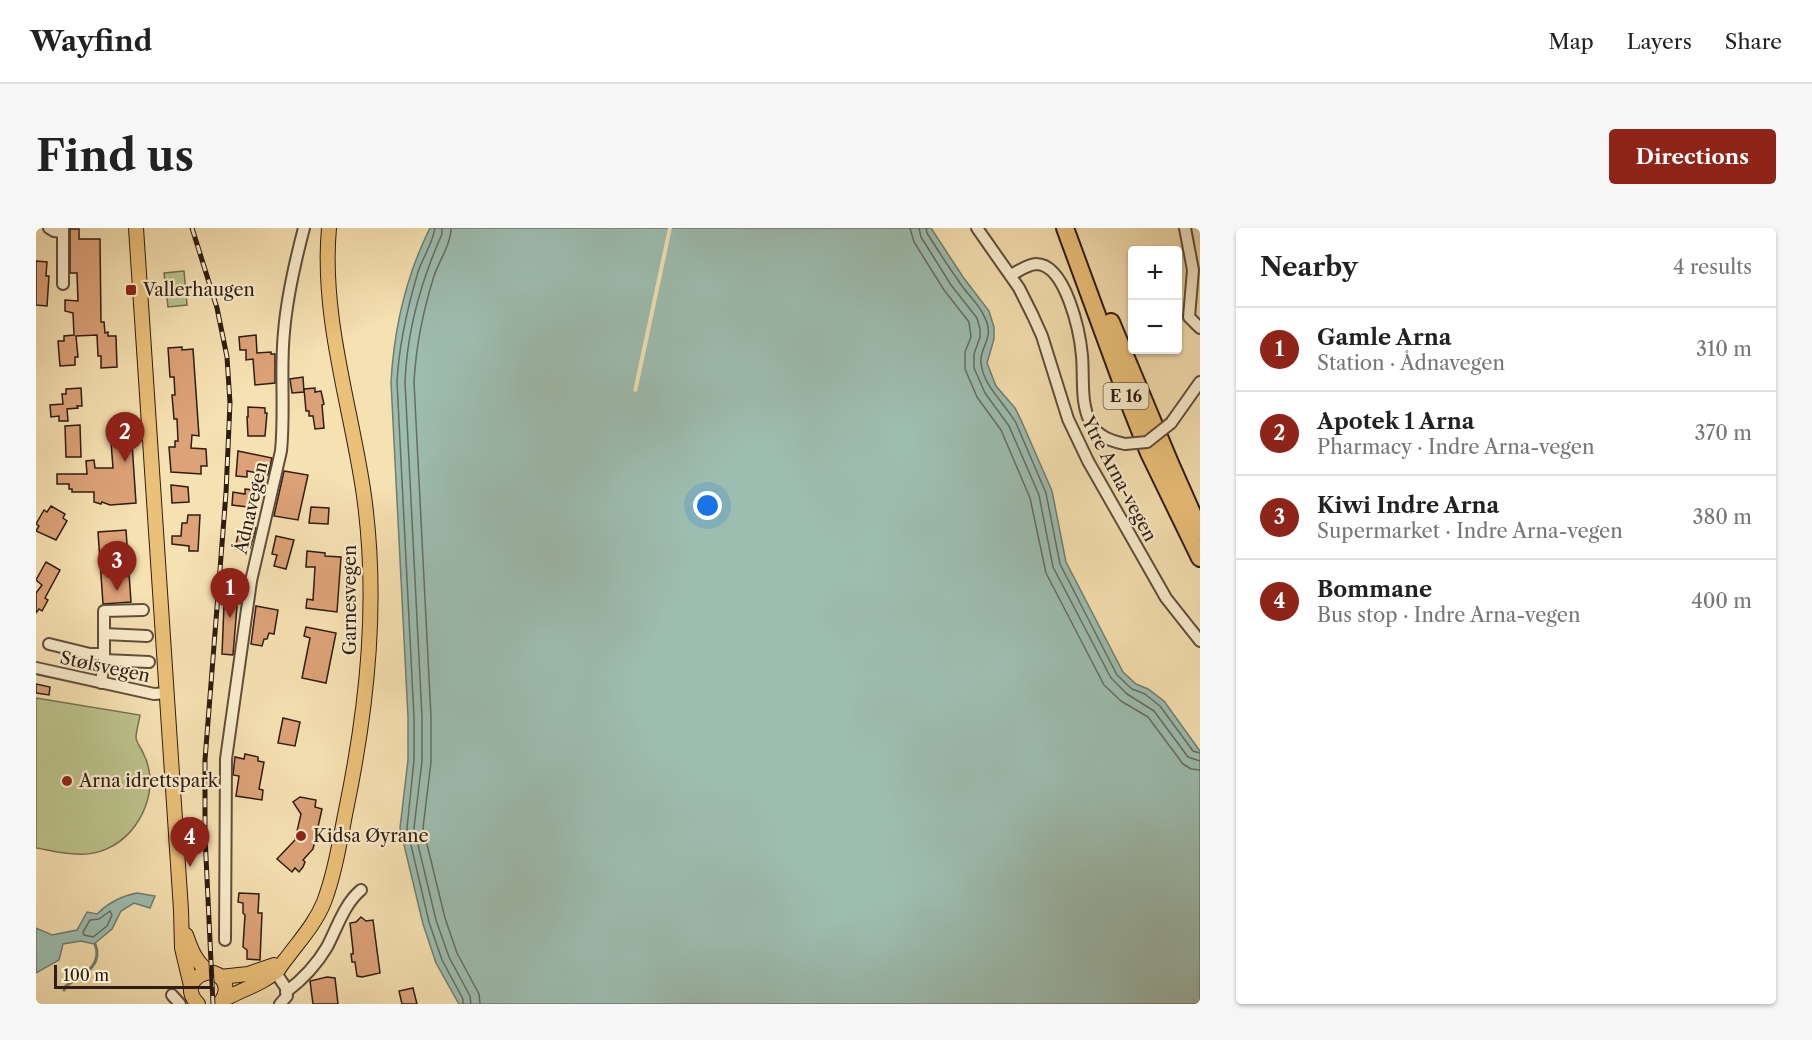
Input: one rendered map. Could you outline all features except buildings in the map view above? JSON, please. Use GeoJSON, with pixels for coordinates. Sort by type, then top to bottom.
{"type":"FeatureCollection","features":[{"type":"Feature","properties":{"kind":"highway","name":"E 16"},"geometry":{"type":"LineString","coordinates":[[1065,228],[1149,453],[1200,558]]}},
{"type":"Feature","properties":{"kind":"highway","name":"E 16"},"geometry":{"type":"LineString","coordinates":[[1076,228],[1082,251],[1200,531]]}},
{"type":"Feature","properties":{"kind":"main road"},"geometry":{"type":"LineString","coordinates":[[136,228],[184,960],[192,995],[197,1003]]}},
{"type":"Feature","properties":{"kind":"main road","name":"Garnesvegen"},"geometry":{"type":"LineString","coordinates":[[220,1002],[256,984],[286,958],[310,929],[324,903],[351,790],[364,711],[371,637],[369,557],[363,491],[332,322],[327,250],[329,228]]}},
{"type":"Feature","properties":{"kind":"main road"},"geometry":{"type":"LineString","coordinates":[[182,926],[194,955],[204,969],[215,975],[226,988],[220,1002]]}},
{"type":"Feature","properties":{"kind":"main road","name":"Garnesvegen"},"geometry":{"type":"LineString","coordinates":[[215,975],[248,974],[274,969]]}},
{"type":"Feature","properties":{"kind":"main road"},"geometry":{"type":"LineString","coordinates":[[191,986],[197,977],[215,975]]}},
{"type":"Feature","properties":{"kind":"street"},"geometry":{"type":"LineString","coordinates":[[49,228],[54,231],[63,230],[63,284]]}},
{"type":"Feature","properties":{"kind":"street","name":"Ådnavegen"},"geometry":{"type":"LineString","coordinates":[[225,940],[226,759],[251,581],[281,451],[287,301],[304,228]]}},
{"type":"Feature","properties":{"kind":"street","name":"Ytre Arna-vegen"},"geometry":{"type":"LineString","coordinates":[[976,228],[1011,275],[1025,299],[1042,336],[1064,407],[1082,451],[1166,597],[1200,641]]}},
{"type":"Feature","properties":{"kind":"street"},"geometry":{"type":"LineString","coordinates":[[1185,228],[1193,270],[1189,317],[1200,328]]}},
{"type":"Feature","properties":{"kind":"street"},"geometry":{"type":"LineString","coordinates":[[1011,275],[1027,266],[1037,264],[1046,266],[1059,279],[1068,297],[1080,340],[1084,401],[1090,422],[1106,438],[1125,444],[1148,442],[1171,423],[1200,382]]}},
{"type":"Feature","properties":{"kind":"street"},"geometry":{"type":"LineString","coordinates":[[100,683],[104,657],[104,612],[143,610]]}},
{"type":"Feature","properties":{"kind":"street"},"geometry":{"type":"LineString","coordinates":[[104,634],[147,636]]}},
{"type":"Feature","properties":{"kind":"street"},"geometry":{"type":"LineString","coordinates":[[49,644],[104,657],[149,662]]}},
{"type":"Feature","properties":{"kind":"street","name":"Stølsvegen"},"geometry":{"type":"LineString","coordinates":[[36,668],[154,694],[167,693]]}},
{"type":"Feature","properties":{"kind":"street"},"geometry":{"type":"LineString","coordinates":[[286,992],[309,971],[321,956],[348,905],[361,890]]}},
{"type":"Feature","properties":{"kind":"street"},"geometry":{"type":"LineString","coordinates":[[274,969],[287,996],[280,1004]]}},
{"type":"Feature","properties":{"kind":"street"},"geometry":{"type":"LineString","coordinates":[[172,995],[180,1004]]}},
{"type":"Feature","properties":{"kind":"green space"},"geometry":{"type":"Polygon","coordinates":[[[184,271],[187,305],[168,307],[164,273],[184,271]]]}},
{"type":"Feature","properties":{"kind":"green space"},"geometry":{"type":"Polygon","coordinates":[[[36,698],[140,715],[136,738],[148,766],[149,792],[139,820],[120,842],[107,849],[77,854],[36,848],[36,698]]]}},
{"type":"Feature","properties":{"kind":"water"},"geometry":{"type":"Polygon","coordinates":[[[430,228],[931,228],[963,277],[989,311],[994,327],[994,339],[987,363],[996,386],[1015,408],[1052,491],[1066,562],[1123,672],[1136,684],[1148,689],[1164,701],[1200,751],[1200,1004],[459,1004],[436,963],[423,924],[400,828],[408,760],[408,717],[391,382],[395,342],[403,303],[414,265],[430,228]]]}},
{"type":"Feature","properties":{"kind":"water"},"geometry":{"type":"Polygon","coordinates":[[[137,893],[155,896],[150,908],[134,903],[121,911],[112,929],[94,944],[81,941],[63,944],[59,960],[36,973],[36,928],[52,935],[77,930],[87,912],[97,914],[115,900],[137,893]]]}},
{"type":"Feature","properties":{"kind":"pier"},"geometry":{"type":"Polygon","coordinates":[[[668,228],[672,228],[637,392],[633,391],[668,228]]]}},
{"type":"Feature","properties":{"kind":"waterway"},"geometry":{"type":"LineString","coordinates":[[64,990],[94,964],[97,958],[95,944]]}},
{"type":"Feature","properties":{"kind":"railway"},"geometry":{"type":"LineString","coordinates":[[192,228],[217,308],[227,357],[230,403],[226,493],[205,760],[205,836],[213,1004]]}},
{"type":"Feature","properties":{"kind":"place","name":"Vallerhaugen"},"geometry":{"type":"Point","coordinates":[131,290]}},
{"type":"Feature","properties":{"kind":"place","name":"Apotek 1 Arna"},"geometry":{"type":"Point","coordinates":[125,462]}},
{"type":"Feature","properties":{"kind":"place","name":"Kiwi Indre Arna"},"geometry":{"type":"Point","coordinates":[117,591]}},
{"type":"Feature","properties":{"kind":"place","name":"Gamle Arna"},"geometry":{"type":"Point","coordinates":[230,618]}},
{"type":"Feature","properties":{"kind":"place","name":"Arna idrettspark"},"geometry":{"type":"Point","coordinates":[67,781]}},
{"type":"Feature","properties":{"kind":"place","name":"Kidsa Øyrane"},"geometry":{"type":"Point","coordinates":[301,836]}},
{"type":"Feature","properties":{"kind":"place","name":"Bommane"},"geometry":{"type":"Point","coordinates":[190,867]}}]}
